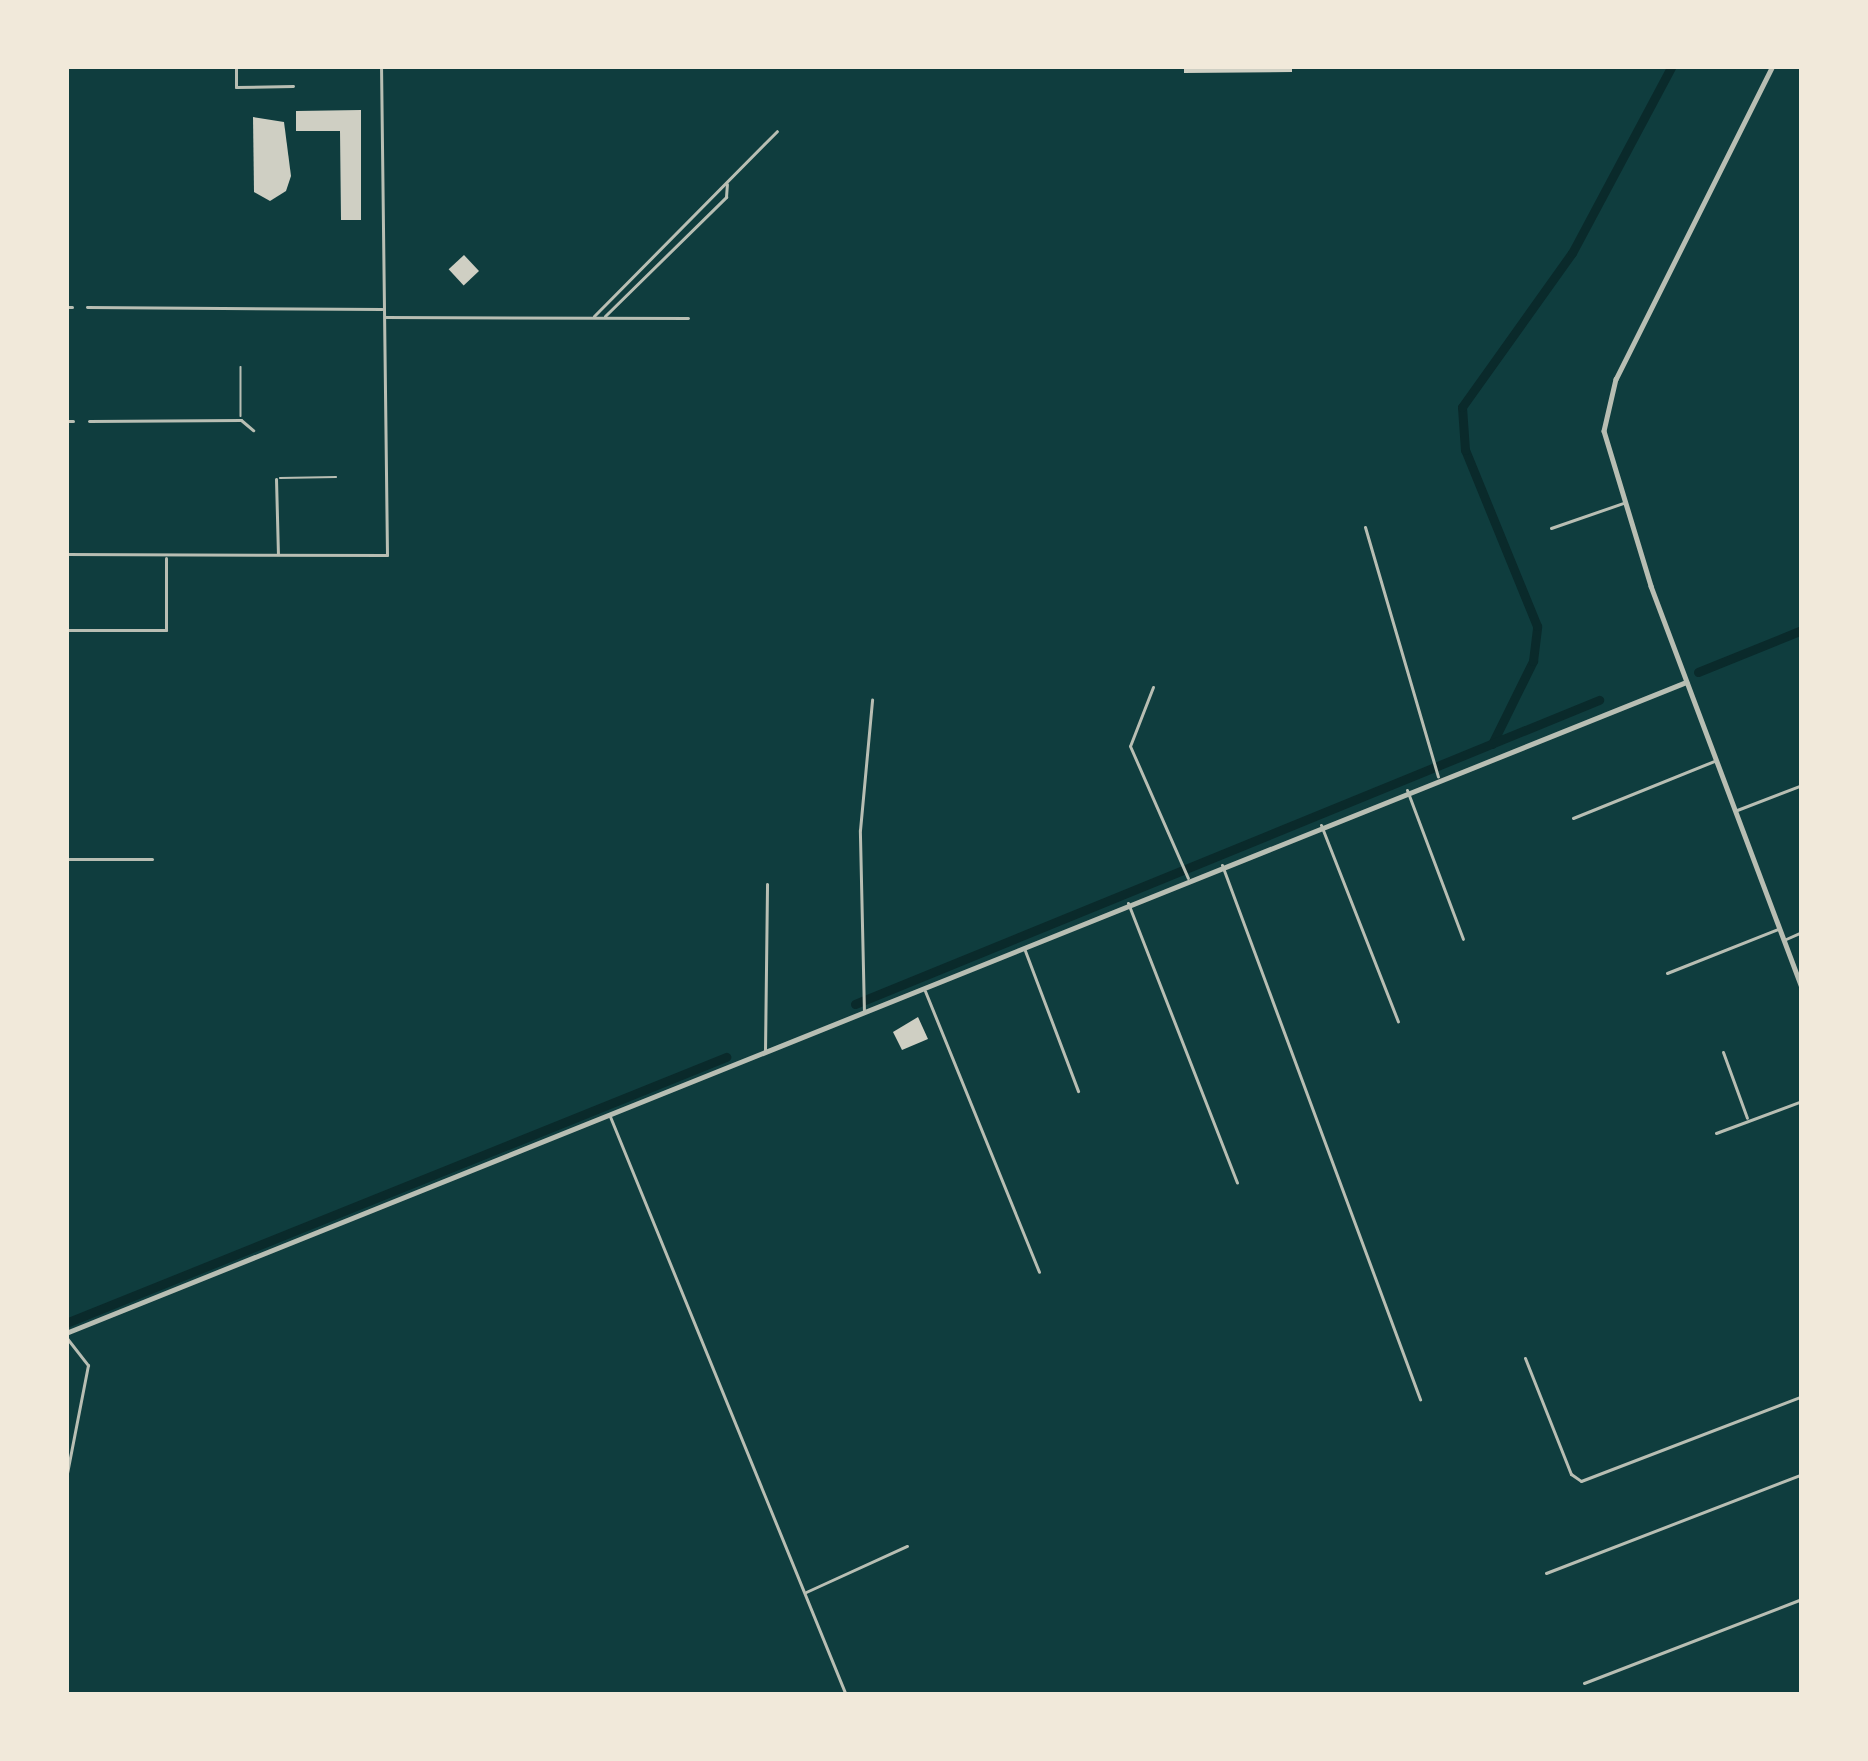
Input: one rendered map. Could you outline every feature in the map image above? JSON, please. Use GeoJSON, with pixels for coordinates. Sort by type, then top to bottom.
{"type":"FeatureCollection","features":[{"type":"Feature","properties":{"kind":"street"},"geometry":{"type":"LineString","coordinates":[[236,66],[236,86],[293,86]]}},
{"type":"Feature","properties":{"kind":"street"},"geometry":{"type":"LineString","coordinates":[[66,554],[388,555],[381,66]]}},
{"type":"Feature","properties":{"kind":"street"},"geometry":{"type":"LineString","coordinates":[[1773,66],[1610,394],[1605,448],[1686,682],[1802,987]]}},
{"type":"Feature","properties":{"kind":"street"},"geometry":{"type":"LineString","coordinates":[[592,318],[777,131]]}},
{"type":"Feature","properties":{"kind":"street"},"geometry":{"type":"LineString","coordinates":[[603,318],[726,196],[727,183]]}},
{"type":"Feature","properties":{"kind":"street"},"geometry":{"type":"LineString","coordinates":[[87,307],[383,309]]}},
{"type":"Feature","properties":{"kind":"street"},"geometry":{"type":"LineString","coordinates":[[383,316],[688,318]]}},
{"type":"Feature","properties":{"kind":"street"},"geometry":{"type":"LineString","coordinates":[[88,421],[242,420],[253,430]]}},
{"type":"Feature","properties":{"kind":"street"},"geometry":{"type":"LineString","coordinates":[[276,478],[278,556]]}},
{"type":"Feature","properties":{"kind":"street"},"geometry":{"type":"LineString","coordinates":[[1550,528],[1623,503]]}},
{"type":"Feature","properties":{"kind":"street"},"geometry":{"type":"LineString","coordinates":[[1365,527],[1438,777]]}},
{"type":"Feature","properties":{"kind":"street"},"geometry":{"type":"LineString","coordinates":[[66,630],[166,630],[166,556]]}},
{"type":"Feature","properties":{"kind":"street"},"geometry":{"type":"LineString","coordinates":[[66,1478],[88,1365],[66,1335],[865,1014],[1438,777],[1686,682]]}},
{"type":"Feature","properties":{"kind":"street"},"geometry":{"type":"LineString","coordinates":[[1153,687],[1130,746],[1188,878]]}},
{"type":"Feature","properties":{"kind":"street"},"geometry":{"type":"LineString","coordinates":[[865,1014],[860,830],[872,700]]}},
{"type":"Feature","properties":{"kind":"street"},"geometry":{"type":"LineString","coordinates":[[1573,818],[1716,760]]}},
{"type":"Feature","properties":{"kind":"street"},"geometry":{"type":"LineString","coordinates":[[1736,810],[1802,785]]}},
{"type":"Feature","properties":{"kind":"street"},"geometry":{"type":"LineString","coordinates":[[1407,790],[1463,939]]}},
{"type":"Feature","properties":{"kind":"street"},"geometry":{"type":"LineString","coordinates":[[1321,825],[1398,1021]]}},
{"type":"Feature","properties":{"kind":"street"},"geometry":{"type":"LineString","coordinates":[[66,859],[152,859]]}},
{"type":"Feature","properties":{"kind":"street"},"geometry":{"type":"LineString","coordinates":[[1222,865],[1420,1399]]}},
{"type":"Feature","properties":{"kind":"street"},"geometry":{"type":"LineString","coordinates":[[765,1053],[767,884]]}},
{"type":"Feature","properties":{"kind":"street"},"geometry":{"type":"LineString","coordinates":[[1128,903],[1237,1183]]}},
{"type":"Feature","properties":{"kind":"street"},"geometry":{"type":"LineString","coordinates":[[1667,973],[1780,928]]}},
{"type":"Feature","properties":{"kind":"street"},"geometry":{"type":"LineString","coordinates":[[1784,939],[1802,932]]}},
{"type":"Feature","properties":{"kind":"street"},"geometry":{"type":"LineString","coordinates":[[1023,946],[1078,1091]]}},
{"type":"Feature","properties":{"kind":"street"},"geometry":{"type":"LineString","coordinates":[[925,989],[1039,1271]]}},
{"type":"Feature","properties":{"kind":"street"},"geometry":{"type":"LineString","coordinates":[[1723,1052],[1748,1121]]}},
{"type":"Feature","properties":{"kind":"street"},"geometry":{"type":"LineString","coordinates":[[1716,1133],[1802,1101]]}},
{"type":"Feature","properties":{"kind":"street"},"geometry":{"type":"LineString","coordinates":[[609,1114],[846,1695]]}},
{"type":"Feature","properties":{"kind":"street"},"geometry":{"type":"LineString","coordinates":[[1525,1358],[1571,1474],[1581,1481],[1802,1396]]}},
{"type":"Feature","properties":{"kind":"street"},"geometry":{"type":"LineString","coordinates":[[1546,1573],[1802,1474]]}},
{"type":"Feature","properties":{"kind":"street"},"geometry":{"type":"LineString","coordinates":[[804,1593],[907,1546]]}},
{"type":"Feature","properties":{"kind":"street"},"geometry":{"type":"LineString","coordinates":[[1584,1683],[1802,1599]]}},
{"type":"Feature","properties":{"kind":"lane"},"geometry":{"type":"LineString","coordinates":[[241,367],[242,420]]}},
{"type":"Feature","properties":{"kind":"lane"},"geometry":{"type":"LineString","coordinates":[[276,478],[336,478]]}},
{"type":"Feature","properties":{"kind":"building"},"geometry":{"type":"Polygon","coordinates":[[[1184,66],[1292,66],[1292,72],[1184,73],[1184,66]]]}},
{"type":"Feature","properties":{"kind":"building"},"geometry":{"type":"Polygon","coordinates":[[[361,110],[361,220],[341,220],[340,131],[296,131],[296,111],[361,110]]]}},
{"type":"Feature","properties":{"kind":"building"},"geometry":{"type":"Polygon","coordinates":[[[253,117],[284,122],[291,176],[286,191],[270,201],[254,192],[253,117]]]}},
{"type":"Feature","properties":{"kind":"building"},"geometry":{"type":"Polygon","coordinates":[[[464,255],[479,271],[464,285],[449,269],[464,255]]]}},
{"type":"Feature","properties":{"kind":"building"},"geometry":{"type":"Polygon","coordinates":[[[918,1017],[928,1039],[902,1050],[893,1032],[918,1017]]]}},
{"type":"Feature","properties":{"kind":"waterway"},"geometry":{"type":"LineString","coordinates":[[1492,744],[1533,661],[1537,626],[1465,450],[1462,407],[1572,253],[1672,66]]}},
{"type":"Feature","properties":{"kind":"waterway"},"geometry":{"type":"LineString","coordinates":[[1698,672],[1802,630]]}},
{"type":"Feature","properties":{"kind":"waterway"},"geometry":{"type":"LineString","coordinates":[[855,1004],[1599,700]]}},
{"type":"Feature","properties":{"kind":"waterway"},"geometry":{"type":"LineString","coordinates":[[66,1323],[726,1057]]}}]}
